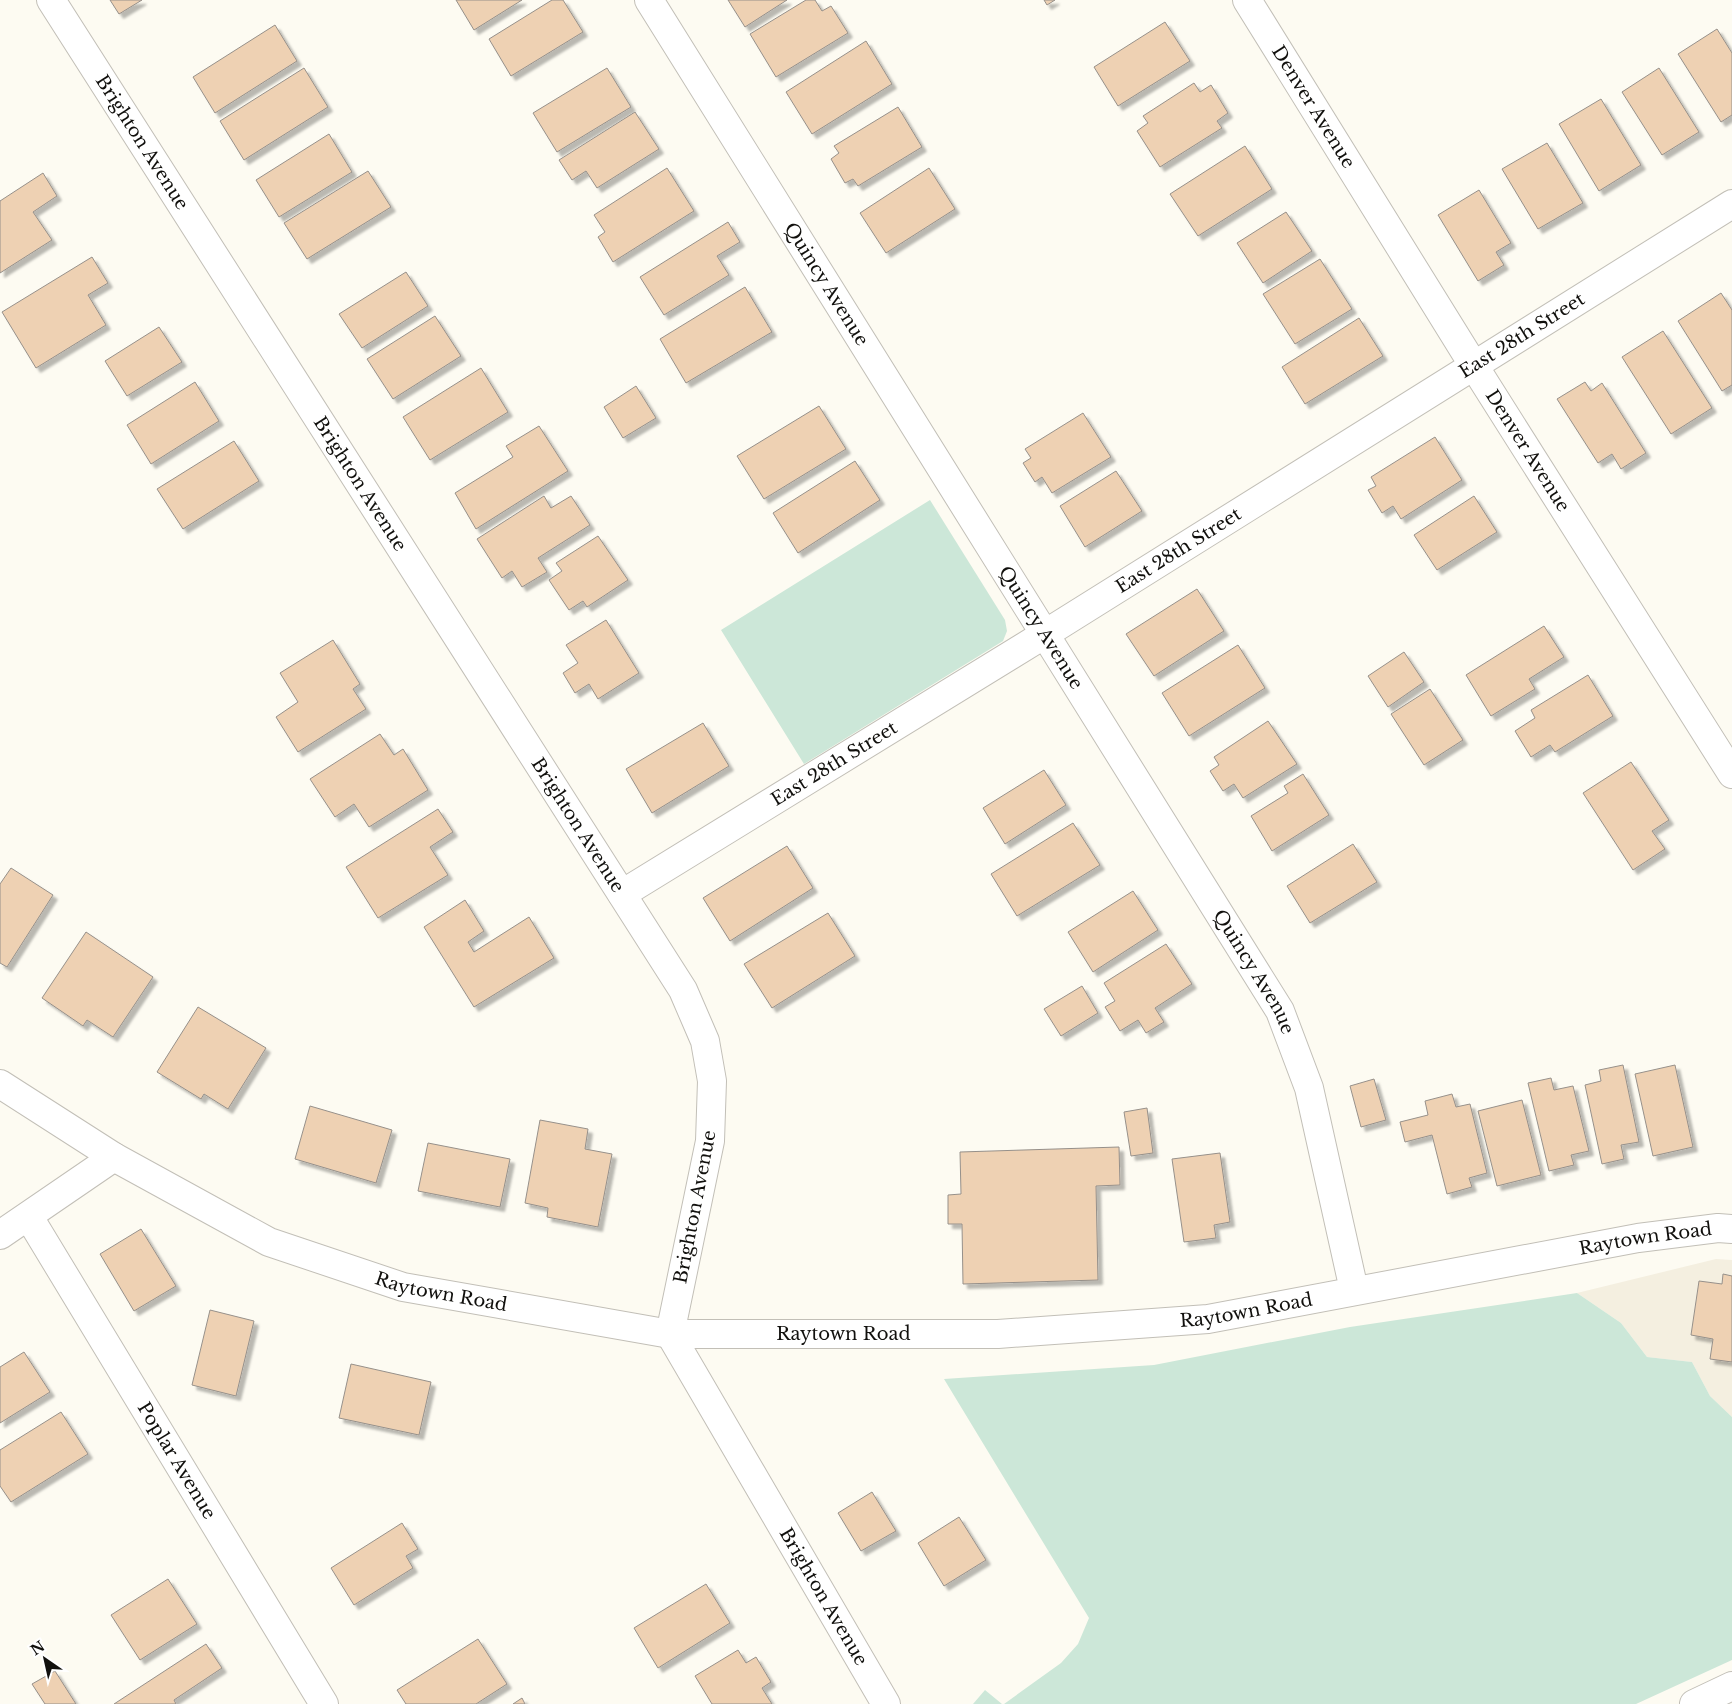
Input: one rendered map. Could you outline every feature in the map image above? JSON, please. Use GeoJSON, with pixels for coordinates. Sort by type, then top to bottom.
{"type":"FeatureCollection","features":[{"type":"Feature","properties":{"kind":"main road","name":"Brighton Avenue"},"geometry":{"type":"LineString","coordinates":[[51,0],[683,990],[705,1041],[712,1081],[710,1141],[670,1334],[886,1704]]}},
{"type":"Feature","properties":{"kind":"main road","name":"Quincy Avenue"},"geometry":{"type":"LineString","coordinates":[[649,0],[1280,1011],[1309,1088],[1354,1290]]}},
{"type":"Feature","properties":{"kind":"main road","name":"Denver Avenue"},"geometry":{"type":"LineString","coordinates":[[1248,0],[1474,366],[1732,774]]}},
{"type":"Feature","properties":{"kind":"main road","name":"East 28th Street"},"geometry":{"type":"LineString","coordinates":[[622,894],[1045,634],[1732,204]]}},
{"type":"Feature","properties":{"kind":"main road","name":"Raytown Road"},"geometry":{"type":"LineString","coordinates":[[0,1084],[114,1157],[269,1242],[403,1287],[670,1334],[998,1334],[1208,1319],[1638,1238],[1718,1228],[1732,1229]]}},
{"type":"Feature","properties":{"kind":"main road"},"geometry":{"type":"LineString","coordinates":[[0,1235],[29,1217],[114,1157]]}},
{"type":"Feature","properties":{"kind":"main road","name":"Poplar Avenue"},"geometry":{"type":"LineString","coordinates":[[29,1217],[324,1704]]}},
{"type":"Feature","properties":{"kind":"main road"},"geometry":{"type":"LineString","coordinates":[[1694,1704],[1732,1686]]}},
{"type":"Feature","properties":{"kind":"shaded area"},"geometry":{"type":"Polygon","coordinates":[[[1716,1259],[1732,1260],[1732,1417],[1710,1396],[1692,1362],[1647,1357],[1621,1323],[1577,1293],[1716,1259]]]}},
{"type":"Feature","properties":{"kind":"green space"},"geometry":{"type":"Polygon","coordinates":[[[930,500],[1005,620],[1007,631],[1003,641],[804,764],[721,630],[930,500]]]}},
{"type":"Feature","properties":{"kind":"green space"},"geometry":{"type":"Polygon","coordinates":[[[1577,1293],[1621,1323],[1647,1357],[1692,1362],[1710,1396],[1732,1417],[1732,1660],[1636,1704],[1004,1704],[1061,1663],[1078,1644],[1089,1618],[944,1379],[1154,1365],[1350,1327],[1577,1293]]]}},
{"type":"Feature","properties":{"kind":"green space"},"geometry":{"type":"Polygon","coordinates":[[[985,1690],[1002,1704],[973,1704],[985,1690]]]}},
{"type":"Feature","properties":{"kind":"building"},"geometry":{"type":"Polygon","coordinates":[[[110,0],[142,0],[119,14],[110,0]]]}},
{"type":"Feature","properties":{"kind":"building"},"geometry":{"type":"Polygon","coordinates":[[[456,0],[522,0],[474,30],[456,0]]]}},
{"type":"Feature","properties":{"kind":"building"},"geometry":{"type":"Polygon","coordinates":[[[552,0],[563,0],[583,32],[511,76],[489,39],[552,0]]]}},
{"type":"Feature","properties":{"kind":"building"},"geometry":{"type":"Polygon","coordinates":[[[728,0],[787,0],[745,27],[728,0]]]}},
{"type":"Feature","properties":{"kind":"building"},"geometry":{"type":"Polygon","coordinates":[[[806,0],[815,0],[822,11],[831,6],[848,33],[776,77],[750,34],[806,0]]]}},
{"type":"Feature","properties":{"kind":"building"},"geometry":{"type":"Polygon","coordinates":[[[1044,0],[1055,0],[1047,5],[1044,0]]]}},
{"type":"Feature","properties":{"kind":"building"},"geometry":{"type":"Polygon","coordinates":[[[1165,22],[1190,61],[1118,106],[1094,67],[1165,22]]]}},
{"type":"Feature","properties":{"kind":"building"},"geometry":{"type":"Polygon","coordinates":[[[275,25],[297,61],[215,113],[193,77],[275,25]]]}},
{"type":"Feature","properties":{"kind":"building"},"geometry":{"type":"Polygon","coordinates":[[[1717,29],[1732,53],[1732,115],[1721,122],[1678,54],[1717,29]]]}},
{"type":"Feature","properties":{"kind":"building"},"geometry":{"type":"Polygon","coordinates":[[[866,41],[892,84],[812,134],[786,92],[866,41]]]}},
{"type":"Feature","properties":{"kind":"building"},"geometry":{"type":"Polygon","coordinates":[[[304,68],[328,107],[244,160],[220,121],[304,68]]]}},
{"type":"Feature","properties":{"kind":"building"},"geometry":{"type":"Polygon","coordinates":[[[607,68],[631,107],[557,152],[533,113],[607,68]]]}},
{"type":"Feature","properties":{"kind":"building"},"geometry":{"type":"Polygon","coordinates":[[[1659,68],[1699,132],[1662,155],[1622,92],[1659,68]]]}},
{"type":"Feature","properties":{"kind":"building"},"geometry":{"type":"Polygon","coordinates":[[[1194,83],[1200,92],[1211,85],[1228,113],[1217,121],[1222,128],[1160,167],[1137,131],[1148,123],[1143,116],[1194,83]]]}},
{"type":"Feature","properties":{"kind":"building"},"geometry":{"type":"Polygon","coordinates":[[[1601,99],[1641,165],[1599,191],[1559,124],[1601,99]]]}},
{"type":"Feature","properties":{"kind":"building"},"geometry":{"type":"Polygon","coordinates":[[[898,107],[922,147],[858,186],[853,179],[845,183],[831,159],[839,153],[834,146],[898,107]]]}},
{"type":"Feature","properties":{"kind":"building"},"geometry":{"type":"Polygon","coordinates":[[[635,112],[659,149],[597,188],[586,171],[572,180],[559,160],[635,112]]]}},
{"type":"Feature","properties":{"kind":"building"},"geometry":{"type":"Polygon","coordinates":[[[329,134],[352,172],[279,217],[256,180],[329,134]]]}},
{"type":"Feature","properties":{"kind":"building"},"geometry":{"type":"Polygon","coordinates":[[[1547,143],[1583,203],[1538,229],[1502,169],[1547,143]]]}},
{"type":"Feature","properties":{"kind":"building"},"geometry":{"type":"Polygon","coordinates":[[[1245,146],[1272,189],[1198,236],[1170,194],[1245,146]]]}},
{"type":"Feature","properties":{"kind":"building"},"geometry":{"type":"Polygon","coordinates":[[[667,168],[694,211],[613,262],[598,237],[605,232],[594,215],[667,168]]]}},
{"type":"Feature","properties":{"kind":"building"},"geometry":{"type":"Polygon","coordinates":[[[929,168],[955,209],[886,253],[860,213],[929,168]]]}},
{"type":"Feature","properties":{"kind":"building"},"geometry":{"type":"Polygon","coordinates":[[[368,171],[391,207],[307,259],[284,223],[368,171]]]}},
{"type":"Feature","properties":{"kind":"building"},"geometry":{"type":"Polygon","coordinates":[[[43,173],[57,196],[33,212],[52,240],[0,273],[0,201],[43,173]]]}},
{"type":"Feature","properties":{"kind":"building"},"geometry":{"type":"Polygon","coordinates":[[[1479,190],[1511,243],[1496,252],[1504,265],[1478,281],[1438,215],[1479,190]]]}},
{"type":"Feature","properties":{"kind":"building"},"geometry":{"type":"Polygon","coordinates":[[[1286,212],[1312,251],[1263,283],[1237,243],[1286,212]]]}},
{"type":"Feature","properties":{"kind":"building"},"geometry":{"type":"Polygon","coordinates":[[[728,222],[740,242],[717,256],[729,275],[664,315],[640,277],[728,222]]]}},
{"type":"Feature","properties":{"kind":"building"},"geometry":{"type":"Polygon","coordinates":[[[92,257],[108,283],[88,295],[106,325],[36,368],[2,312],[92,257]]]}},
{"type":"Feature","properties":{"kind":"building"},"geometry":{"type":"Polygon","coordinates":[[[1320,259],[1352,309],[1295,344],[1263,294],[1320,259]]]}},
{"type":"Feature","properties":{"kind":"building"},"geometry":{"type":"Polygon","coordinates":[[[406,272],[428,306],[362,348],[339,314],[406,272]]]}},
{"type":"Feature","properties":{"kind":"building"},"geometry":{"type":"Polygon","coordinates":[[[745,287],[772,332],[686,383],[660,339],[745,287]]]}},
{"type":"Feature","properties":{"kind":"building"},"geometry":{"type":"Polygon","coordinates":[[[1721,293],[1732,310],[1732,385],[1722,391],[1678,321],[1721,293]]]}},
{"type":"Feature","properties":{"kind":"building"},"geometry":{"type":"Polygon","coordinates":[[[435,316],[461,356],[393,399],[367,359],[435,316]]]}},
{"type":"Feature","properties":{"kind":"building"},"geometry":{"type":"Polygon","coordinates":[[[1359,318],[1383,356],[1305,404],[1282,367],[1359,318]]]}},
{"type":"Feature","properties":{"kind":"building"},"geometry":{"type":"Polygon","coordinates":[[[159,327],[182,362],[127,396],[105,361],[159,327]]]}},
{"type":"Feature","properties":{"kind":"building"},"geometry":{"type":"Polygon","coordinates":[[[1663,331],[1712,408],[1671,434],[1622,357],[1663,331]]]}},
{"type":"Feature","properties":{"kind":"building"},"geometry":{"type":"Polygon","coordinates":[[[481,368],[508,412],[430,460],[403,417],[481,368]]]}},
{"type":"Feature","properties":{"kind":"building"},"geometry":{"type":"Polygon","coordinates":[[[195,382],[219,421],[151,464],[127,425],[195,382]]]}},
{"type":"Feature","properties":{"kind":"building"},"geometry":{"type":"Polygon","coordinates":[[[1585,382],[1591,391],[1602,383],[1646,453],[1621,469],[1612,454],[1598,463],[1557,399],[1585,382]]]}},
{"type":"Feature","properties":{"kind":"building"},"geometry":{"type":"Polygon","coordinates":[[[636,386],[656,418],[623,438],[604,407],[636,386]]]}},
{"type":"Feature","properties":{"kind":"building"},"geometry":{"type":"Polygon","coordinates":[[[819,406],[846,449],[764,499],[737,456],[819,406]]]}},
{"type":"Feature","properties":{"kind":"building"},"geometry":{"type":"Polygon","coordinates":[[[1083,413],[1111,457],[1052,493],[1042,477],[1035,482],[1023,463],[1031,458],[1025,449],[1083,413]]]}},
{"type":"Feature","properties":{"kind":"building"},"geometry":{"type":"Polygon","coordinates":[[[539,426],[568,471],[476,529],[455,493],[513,457],[506,446],[539,426]]]}},
{"type":"Feature","properties":{"kind":"building"},"geometry":{"type":"Polygon","coordinates":[[[1435,437],[1462,480],[1401,519],[1393,506],[1382,513],[1368,490],[1376,486],[1371,477],[1435,437]]]}},
{"type":"Feature","properties":{"kind":"building"},"geometry":{"type":"Polygon","coordinates":[[[234,441],[259,481],[183,529],[157,489],[234,441]]]}},
{"type":"Feature","properties":{"kind":"building"},"geometry":{"type":"Polygon","coordinates":[[[855,461],[880,500],[798,553],[773,513],[855,461]]]}},
{"type":"Feature","properties":{"kind":"building"},"geometry":{"type":"Polygon","coordinates":[[[1116,471],[1142,511],[1085,547],[1060,506],[1116,471]]]}},
{"type":"Feature","properties":{"kind":"building"},"geometry":{"type":"Polygon","coordinates":[[[544,496],[551,508],[571,496],[590,525],[538,558],[547,572],[522,587],[512,571],[502,578],[477,539],[544,496]]]}},
{"type":"Feature","properties":{"kind":"building"},"geometry":{"type":"Polygon","coordinates":[[[1474,496],[1497,532],[1437,570],[1414,535],[1474,496]]]}},
{"type":"Feature","properties":{"kind":"building"},"geometry":{"type":"Polygon","coordinates":[[[598,536],[628,580],[587,607],[583,601],[569,610],[549,580],[562,571],[556,563],[598,536]]]}},
{"type":"Feature","properties":{"kind":"building"},"geometry":{"type":"Polygon","coordinates":[[[1197,589],[1224,631],[1154,676],[1126,634],[1197,589]]]}},
{"type":"Feature","properties":{"kind":"building"},"geometry":{"type":"Polygon","coordinates":[[[606,620],[639,673],[598,699],[589,684],[575,693],[563,673],[578,663],[566,645],[606,620]]]}},
{"type":"Feature","properties":{"kind":"building"},"geometry":{"type":"Polygon","coordinates":[[[1544,626],[1564,657],[1529,679],[1535,689],[1491,716],[1466,675],[1544,626]]]}},
{"type":"Feature","properties":{"kind":"building"},"geometry":{"type":"Polygon","coordinates":[[[333,640],[360,684],[353,689],[366,709],[298,752],[276,717],[298,702],[280,673],[333,640]]]}},
{"type":"Feature","properties":{"kind":"building"},"geometry":{"type":"Polygon","coordinates":[[[1238,645],[1265,688],[1189,736],[1162,693],[1238,645]]]}},
{"type":"Feature","properties":{"kind":"building"},"geometry":{"type":"Polygon","coordinates":[[[1404,652],[1424,682],[1388,707],[1368,676],[1404,652]]]}},
{"type":"Feature","properties":{"kind":"building"},"geometry":{"type":"Polygon","coordinates":[[[1588,675],[1613,716],[1555,752],[1550,745],[1531,757],[1515,731],[1535,718],[1531,710],[1588,675]]]}},
{"type":"Feature","properties":{"kind":"building"},"geometry":{"type":"Polygon","coordinates":[[[1430,689],[1463,740],[1424,765],[1391,714],[1430,689]]]}},
{"type":"Feature","properties":{"kind":"building"},"geometry":{"type":"Polygon","coordinates":[[[1268,721],[1297,764],[1243,798],[1234,784],[1223,791],[1210,771],[1219,765],[1214,757],[1268,721]]]}},
{"type":"Feature","properties":{"kind":"building"},"geometry":{"type":"Polygon","coordinates":[[[703,723],[729,766],[652,813],[626,769],[703,723]]]}},
{"type":"Feature","properties":{"kind":"building"},"geometry":{"type":"Polygon","coordinates":[[[380,734],[394,755],[403,749],[428,790],[369,827],[354,804],[335,817],[310,779],[380,734]]]}},
{"type":"Feature","properties":{"kind":"building"},"geometry":{"type":"Polygon","coordinates":[[[1631,762],[1669,820],[1652,831],[1665,849],[1633,870],[1583,793],[1631,762]]]}},
{"type":"Feature","properties":{"kind":"building"},"geometry":{"type":"Polygon","coordinates":[[[1044,770],[1066,805],[1005,844],[983,808],[1044,770]]]}},
{"type":"Feature","properties":{"kind":"building"},"geometry":{"type":"Polygon","coordinates":[[[1303,774],[1329,815],[1272,851],[1251,816],[1288,793],[1284,786],[1303,774]]]}},
{"type":"Feature","properties":{"kind":"building"},"geometry":{"type":"Polygon","coordinates":[[[438,809],[453,832],[430,847],[448,875],[378,918],[346,867],[438,809]]]}},
{"type":"Feature","properties":{"kind":"building"},"geometry":{"type":"Polygon","coordinates":[[[1073,823],[1100,865],[1017,916],[991,874],[1073,823]]]}},
{"type":"Feature","properties":{"kind":"building"},"geometry":{"type":"Polygon","coordinates":[[[1353,844],[1377,882],[1310,923],[1287,886],[1353,844]]]}},
{"type":"Feature","properties":{"kind":"building"},"geometry":{"type":"Polygon","coordinates":[[[787,846],[813,888],[730,941],[703,898],[787,846]]]}},
{"type":"Feature","properties":{"kind":"building"},"geometry":{"type":"Polygon","coordinates":[[[11,868],[53,895],[7,967],[0,963],[0,884],[11,868]]]}},
{"type":"Feature","properties":{"kind":"building"},"geometry":{"type":"Polygon","coordinates":[[[1133,891],[1158,930],[1093,972],[1068,932],[1133,891]]]}},
{"type":"Feature","properties":{"kind":"building"},"geometry":{"type":"Polygon","coordinates":[[[465,900],[484,931],[468,942],[474,952],[529,917],[554,958],[474,1007],[424,927],[465,900]]]}},
{"type":"Feature","properties":{"kind":"building"},"geometry":{"type":"Polygon","coordinates":[[[828,913],[855,956],[772,1008],[744,964],[828,913]]]}},
{"type":"Feature","properties":{"kind":"building"},"geometry":{"type":"Polygon","coordinates":[[[86,932],[153,977],[113,1037],[87,1020],[83,1026],[42,998],[86,932]]]}},
{"type":"Feature","properties":{"kind":"building"},"geometry":{"type":"Polygon","coordinates":[[[1166,944],[1192,984],[1155,1008],[1164,1022],[1146,1033],[1138,1020],[1120,1031],[1105,1007],[1115,1001],[1104,983],[1166,944]]]}},
{"type":"Feature","properties":{"kind":"building"},"geometry":{"type":"Polygon","coordinates":[[[1082,986],[1098,1013],[1061,1036],[1044,1009],[1082,986]]]}},
{"type":"Feature","properties":{"kind":"building"},"geometry":{"type":"Polygon","coordinates":[[[198,1007],[266,1048],[228,1109],[204,1094],[201,1099],[157,1072],[198,1007]]]}},
{"type":"Feature","properties":{"kind":"building"},"geometry":{"type":"Polygon","coordinates":[[[1623,1065],[1639,1142],[1621,1145],[1624,1159],[1602,1164],[1585,1085],[1601,1081],[1599,1070],[1623,1065]]]}},
{"type":"Feature","properties":{"kind":"building"},"geometry":{"type":"Polygon","coordinates":[[[1675,1065],[1693,1147],[1653,1156],[1635,1074],[1675,1065]]]}},
{"type":"Feature","properties":{"kind":"building"},"geometry":{"type":"Polygon","coordinates":[[[1551,1078],[1554,1090],[1573,1086],[1589,1151],[1571,1155],[1574,1165],[1549,1171],[1528,1083],[1551,1078]]]}},
{"type":"Feature","properties":{"kind":"building"},"geometry":{"type":"Polygon","coordinates":[[[1374,1079],[1386,1120],[1361,1127],[1350,1086],[1374,1079]]]}},
{"type":"Feature","properties":{"kind":"building"},"geometry":{"type":"Polygon","coordinates":[[[1452,1094],[1456,1107],[1470,1104],[1487,1173],[1469,1178],[1472,1187],[1447,1194],[1432,1135],[1405,1142],[1400,1122],[1428,1115],[1425,1101],[1452,1094]]]}},
{"type":"Feature","properties":{"kind":"building"},"geometry":{"type":"Polygon","coordinates":[[[1522,1100],[1541,1175],[1497,1186],[1478,1111],[1522,1100]]]}},
{"type":"Feature","properties":{"kind":"building"},"geometry":{"type":"Polygon","coordinates":[[[310,1106],[392,1130],[376,1183],[295,1159],[310,1106]]]}},
{"type":"Feature","properties":{"kind":"building"},"geometry":{"type":"Polygon","coordinates":[[[1147,1108],[1153,1153],[1131,1156],[1124,1112],[1147,1108]]]}},
{"type":"Feature","properties":{"kind":"building"},"geometry":{"type":"Polygon","coordinates":[[[540,1120],[588,1129],[585,1149],[612,1154],[598,1227],[547,1217],[548,1208],[525,1203],[540,1120]]]}},
{"type":"Feature","properties":{"kind":"building"},"geometry":{"type":"Polygon","coordinates":[[[428,1143],[510,1159],[500,1207],[418,1191],[428,1143]]]}},
{"type":"Feature","properties":{"kind":"building"},"geometry":{"type":"Polygon","coordinates":[[[1119,1147],[1120,1185],[1096,1186],[1098,1280],[963,1284],[962,1224],[948,1224],[948,1195],[961,1194],[960,1152],[1119,1147]]]}},
{"type":"Feature","properties":{"kind":"building"},"geometry":{"type":"Polygon","coordinates":[[[1220,1153],[1230,1222],[1214,1225],[1216,1238],[1184,1242],[1172,1159],[1220,1153]]]}},
{"type":"Feature","properties":{"kind":"building"},"geometry":{"type":"Polygon","coordinates":[[[141,1229],[176,1286],[134,1311],[100,1254],[141,1229]]]}},
{"type":"Feature","properties":{"kind":"building"},"geometry":{"type":"Polygon","coordinates":[[[1723,1274],[1732,1276],[1732,1362],[1710,1359],[1713,1339],[1691,1335],[1699,1281],[1722,1284],[1723,1274]]]}},
{"type":"Feature","properties":{"kind":"building"},"geometry":{"type":"Polygon","coordinates":[[[210,1310],[254,1321],[236,1396],[192,1385],[210,1310]]]}},
{"type":"Feature","properties":{"kind":"building"},"geometry":{"type":"Polygon","coordinates":[[[24,1352],[50,1392],[0,1423],[0,1367],[24,1352]]]}},
{"type":"Feature","properties":{"kind":"building"},"geometry":{"type":"Polygon","coordinates":[[[351,1364],[431,1382],[419,1435],[339,1418],[351,1364]]]}},
{"type":"Feature","properties":{"kind":"building"},"geometry":{"type":"Polygon","coordinates":[[[61,1412],[88,1454],[11,1502],[0,1486],[0,1450],[61,1412]]]}},
{"type":"Feature","properties":{"kind":"building"},"geometry":{"type":"Polygon","coordinates":[[[872,1492],[896,1531],[861,1551],[838,1513],[872,1492]]]}},
{"type":"Feature","properties":{"kind":"building"},"geometry":{"type":"Polygon","coordinates":[[[959,1517],[986,1560],[944,1586],[918,1543],[959,1517]]]}},
{"type":"Feature","properties":{"kind":"building"},"geometry":{"type":"Polygon","coordinates":[[[402,1523],[418,1549],[406,1556],[413,1568],[354,1605],[331,1568],[402,1523]]]}},
{"type":"Feature","properties":{"kind":"building"},"geometry":{"type":"Polygon","coordinates":[[[168,1579],[197,1624],[140,1660],[111,1615],[168,1579]]]}},
{"type":"Feature","properties":{"kind":"building"},"geometry":{"type":"Polygon","coordinates":[[[706,1584],[730,1623],[658,1668],[634,1628],[706,1584]]]}},
{"type":"Feature","properties":{"kind":"building"},"geometry":{"type":"Polygon","coordinates":[[[478,1639],[507,1684],[476,1704],[406,1704],[397,1690],[478,1639]]]}},
{"type":"Feature","properties":{"kind":"building"},"geometry":{"type":"Polygon","coordinates":[[[206,1644],[222,1668],[174,1700],[176,1704],[114,1704],[206,1644]]]}},
{"type":"Feature","properties":{"kind":"building"},"geometry":{"type":"Polygon","coordinates":[[[738,1650],[746,1663],[756,1657],[771,1682],[762,1688],[772,1704],[712,1704],[695,1676],[738,1650]]]}},
{"type":"Feature","properties":{"kind":"building"},"geometry":{"type":"Polygon","coordinates":[[[55,1671],[76,1704],[45,1704],[32,1684],[55,1671]]]}},
{"type":"Feature","properties":{"kind":"building"},"geometry":{"type":"Polygon","coordinates":[[[522,1698],[525,1704],[513,1704],[522,1698]]]}}]}
